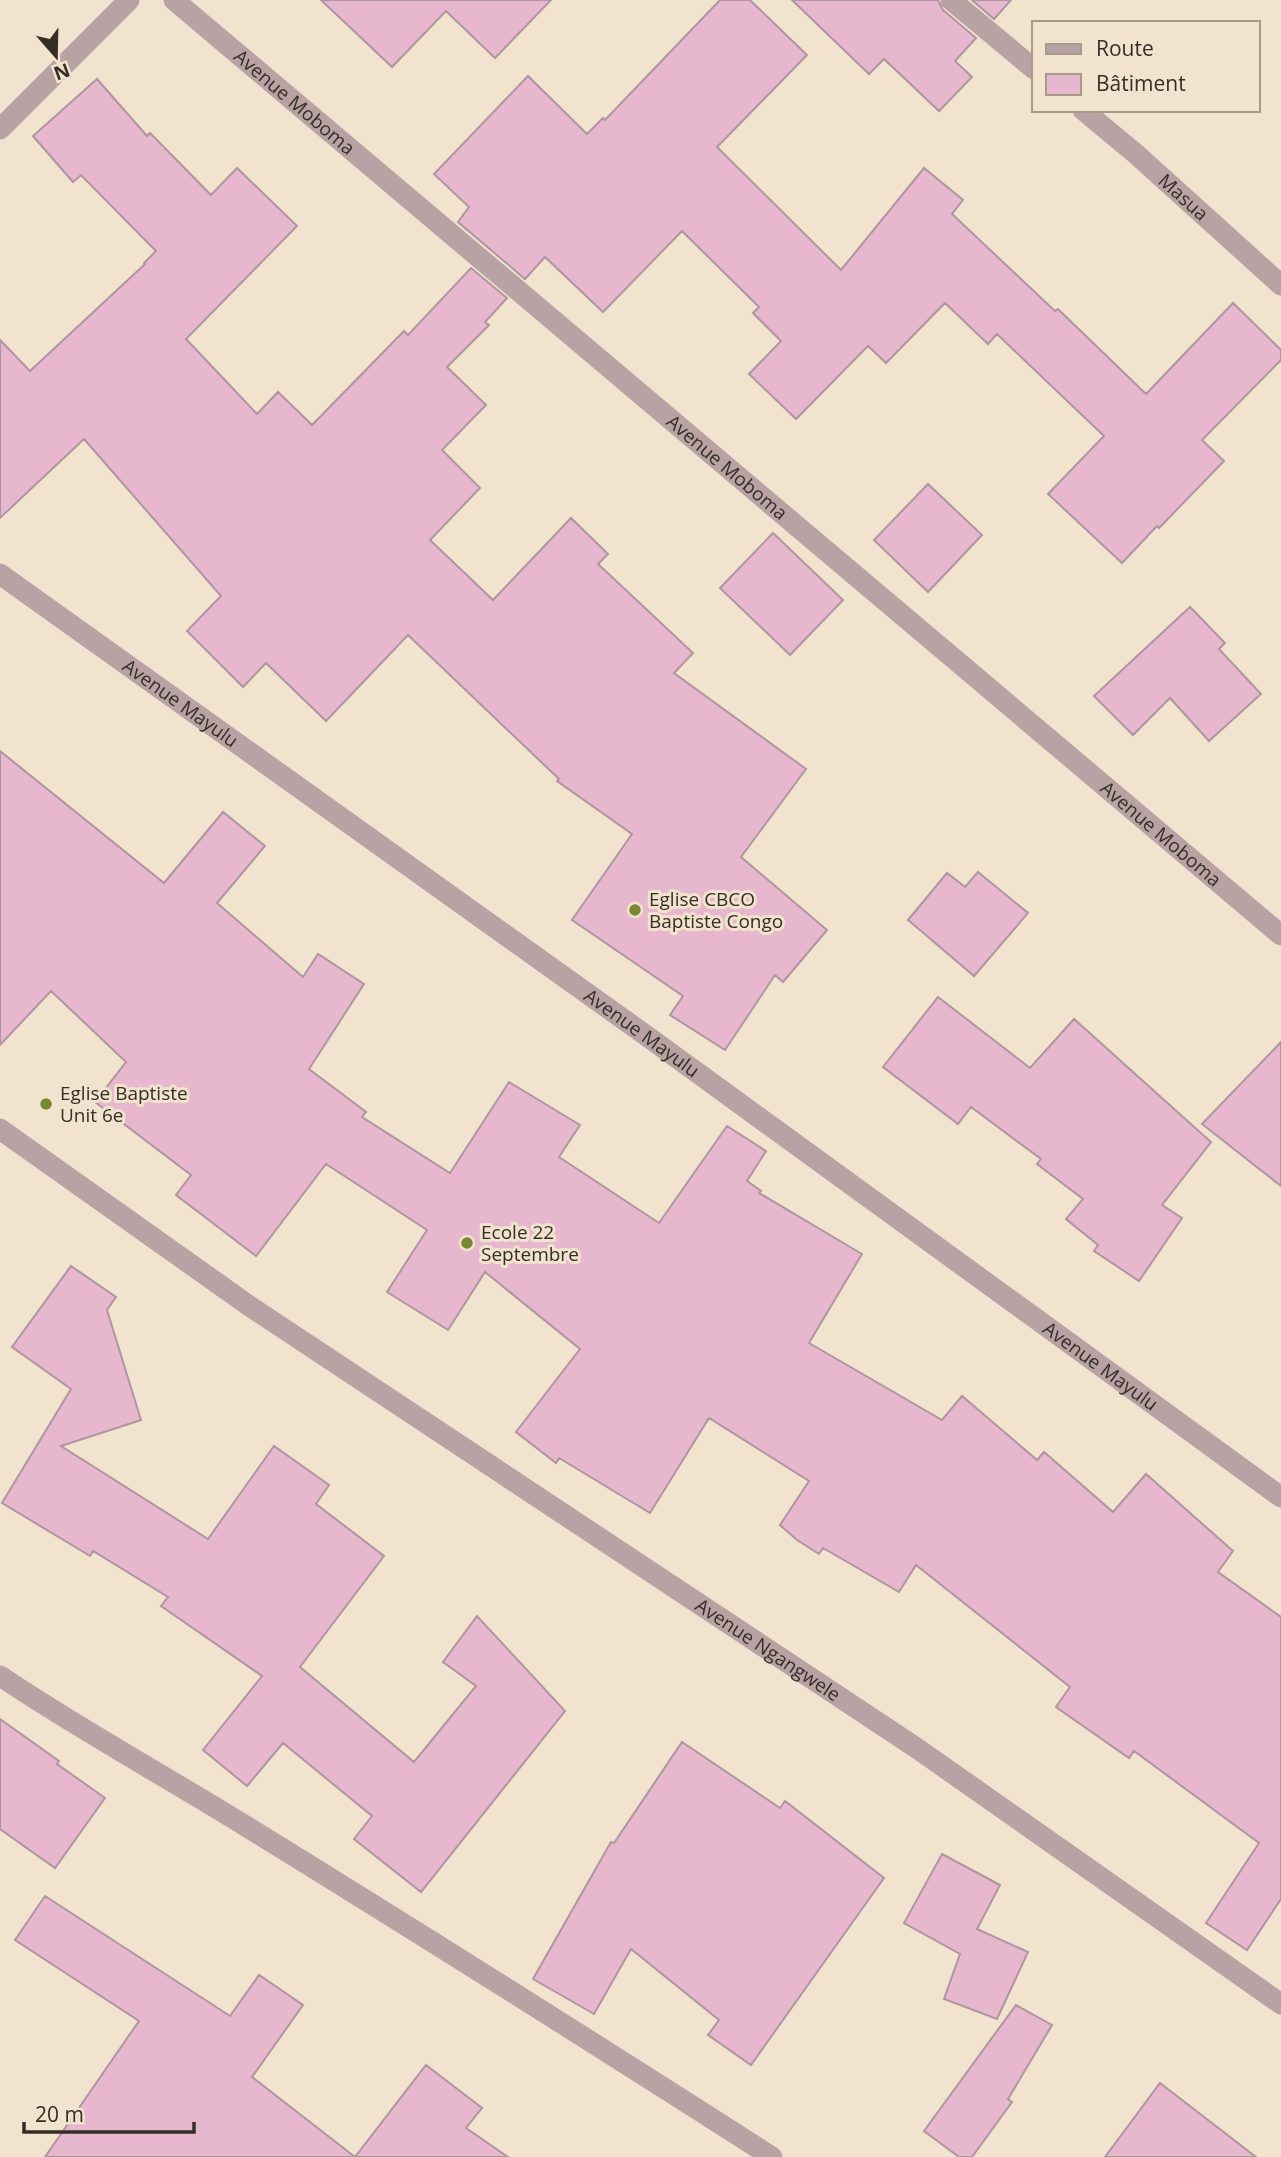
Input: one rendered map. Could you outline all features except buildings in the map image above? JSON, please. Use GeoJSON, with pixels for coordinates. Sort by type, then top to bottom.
{"type":"FeatureCollection","features":[{"type":"Feature","properties":{"kind":"street"},"geometry":{"type":"LineString","coordinates":[[0,129],[130,0]]}},
{"type":"Feature","properties":{"kind":"street","name":"Avenue Moboma"},"geometry":{"type":"LineString","coordinates":[[174,0],[1281,935]]}},
{"type":"Feature","properties":{"kind":"street"},"geometry":{"type":"LineString","coordinates":[[951,0],[1032,67]]}},
{"type":"Feature","properties":{"kind":"street","name":"Masua"},"geometry":{"type":"LineString","coordinates":[[1085,112],[1281,285]]}},
{"type":"Feature","properties":{"kind":"street","name":"Avenue Mayulu"},"geometry":{"type":"LineString","coordinates":[[0,575],[662,1047],[1281,1497]]}},
{"type":"Feature","properties":{"kind":"street","name":"Avenue Ngangwele"},"geometry":{"type":"LineString","coordinates":[[0,1129],[248,1305],[918,1749],[1281,2004]]}},
{"type":"Feature","properties":{"kind":"street"},"geometry":{"type":"LineString","coordinates":[[0,1676],[59,1715],[225,1813],[531,2003],[772,2157]]}},
{"type":"Feature","properties":{"kind":"place","name":"Eglise CBCO Baptiste Congo"},"geometry":{"type":"Point","coordinates":[635,910]}},
{"type":"Feature","properties":{"kind":"place","name":"Eglise Baptiste Unit 6e"},"geometry":{"type":"Point","coordinates":[46,1104]}},
{"type":"Feature","properties":{"kind":"place","name":"Ecole 22 Septembre"},"geometry":{"type":"Point","coordinates":[467,1243]}}]}
